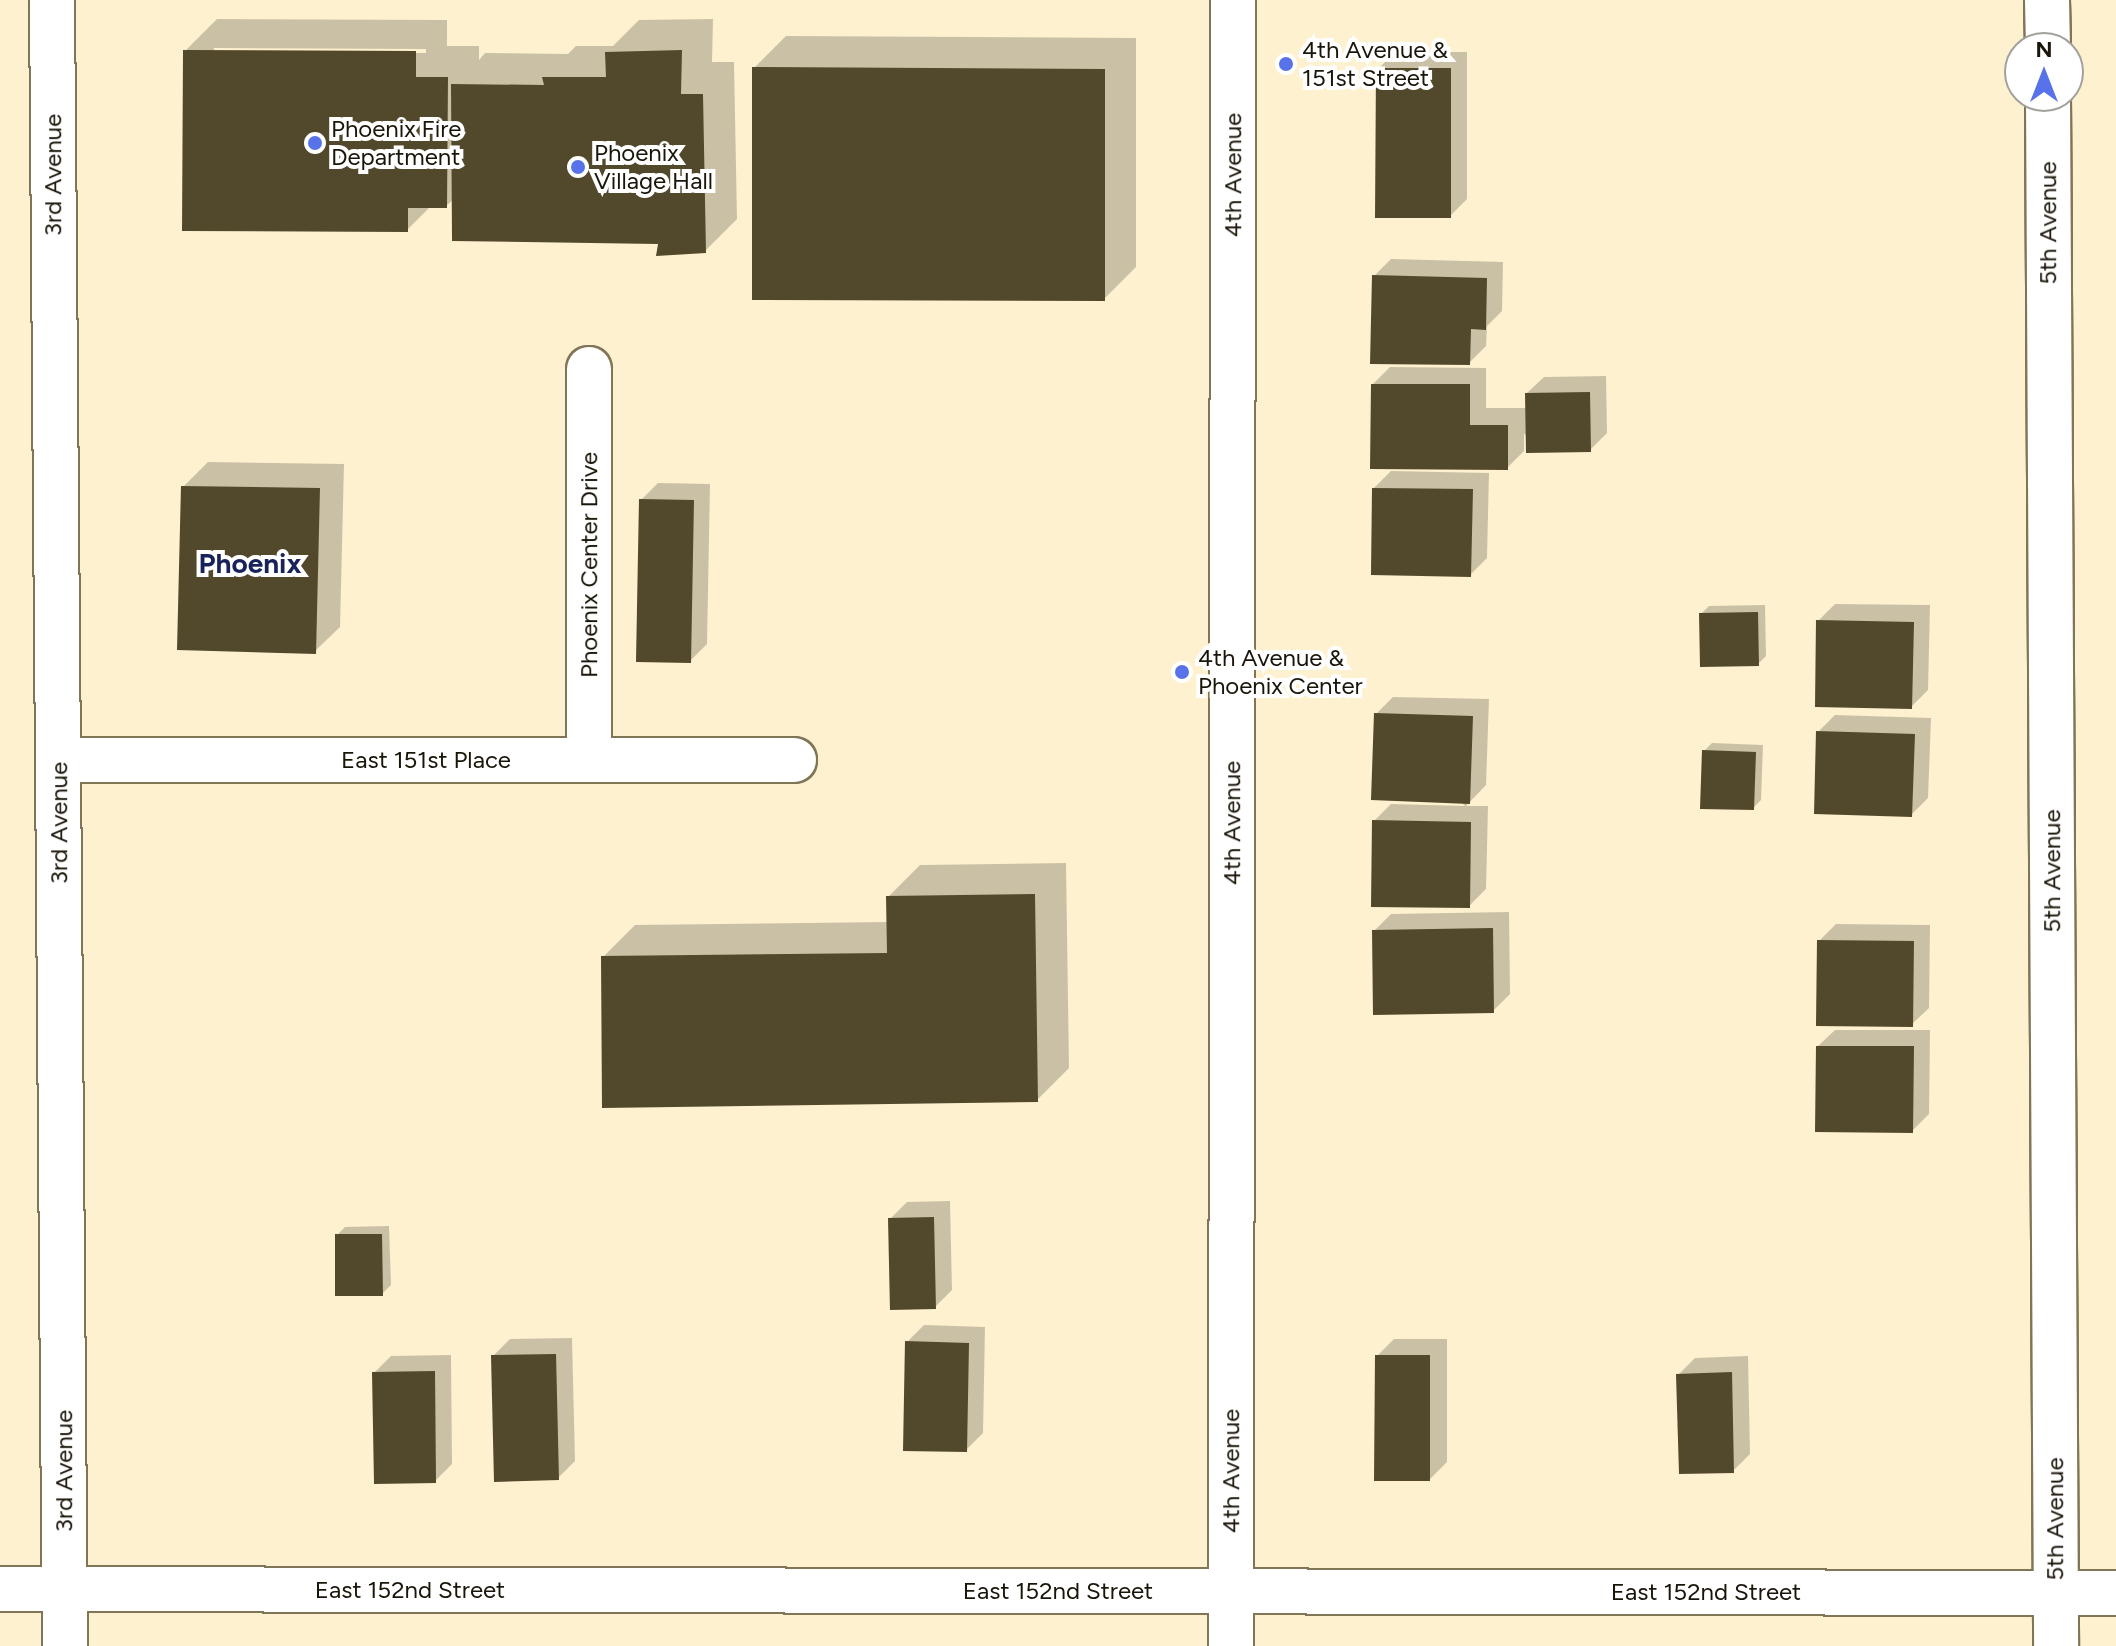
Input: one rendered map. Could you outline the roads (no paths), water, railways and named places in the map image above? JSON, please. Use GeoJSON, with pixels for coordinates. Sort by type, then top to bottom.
{"type":"FeatureCollection","features":[{"type":"Feature","properties":{"kind":"street","name":"3rd Avenue"},"geometry":{"type":"LineString","coordinates":[[52,0],[65,1646]]}},
{"type":"Feature","properties":{"kind":"street","name":"4th Avenue"},"geometry":{"type":"LineString","coordinates":[[1231,1646],[1233,0]]}},
{"type":"Feature","properties":{"kind":"street"},"geometry":{"type":"LineString","coordinates":[[2047,0],[2048,32]]}},
{"type":"Feature","properties":{"kind":"street","name":"5th Avenue"},"geometry":{"type":"LineString","coordinates":[[2048,112],[2056,1646]]}},
{"type":"Feature","properties":{"kind":"street","name":"Phoenix Center Drive"},"geometry":{"type":"LineString","coordinates":[[589,369],[589,760]]}},
{"type":"Feature","properties":{"kind":"street","name":"East 151st Place"},"geometry":{"type":"LineString","coordinates":[[58,760],[794,760]]}},
{"type":"Feature","properties":{"kind":"street","name":"East 152nd Street"},"geometry":{"type":"LineString","coordinates":[[0,1589],[2116,1593]]}},
{"type":"Feature","properties":{"kind":"place","name":"4th Avenue & 151st Street"},"geometry":{"type":"Point","coordinates":[1286,64]}},
{"type":"Feature","properties":{"kind":"place","name":"Phoenix Fire Department"},"geometry":{"type":"Point","coordinates":[315,143]}},
{"type":"Feature","properties":{"kind":"place","name":"Phoenix Village Hall"},"geometry":{"type":"Point","coordinates":[578,167]}},
{"type":"Feature","properties":{"kind":"place","name":"4th Avenue & Phoenix Center"},"geometry":{"type":"Point","coordinates":[1182,672]}},
{"type":"Feature","properties":{"kind":"district","name":"Phoenix"},"geometry":{"type":"Point","coordinates":[250,563]}}]}
